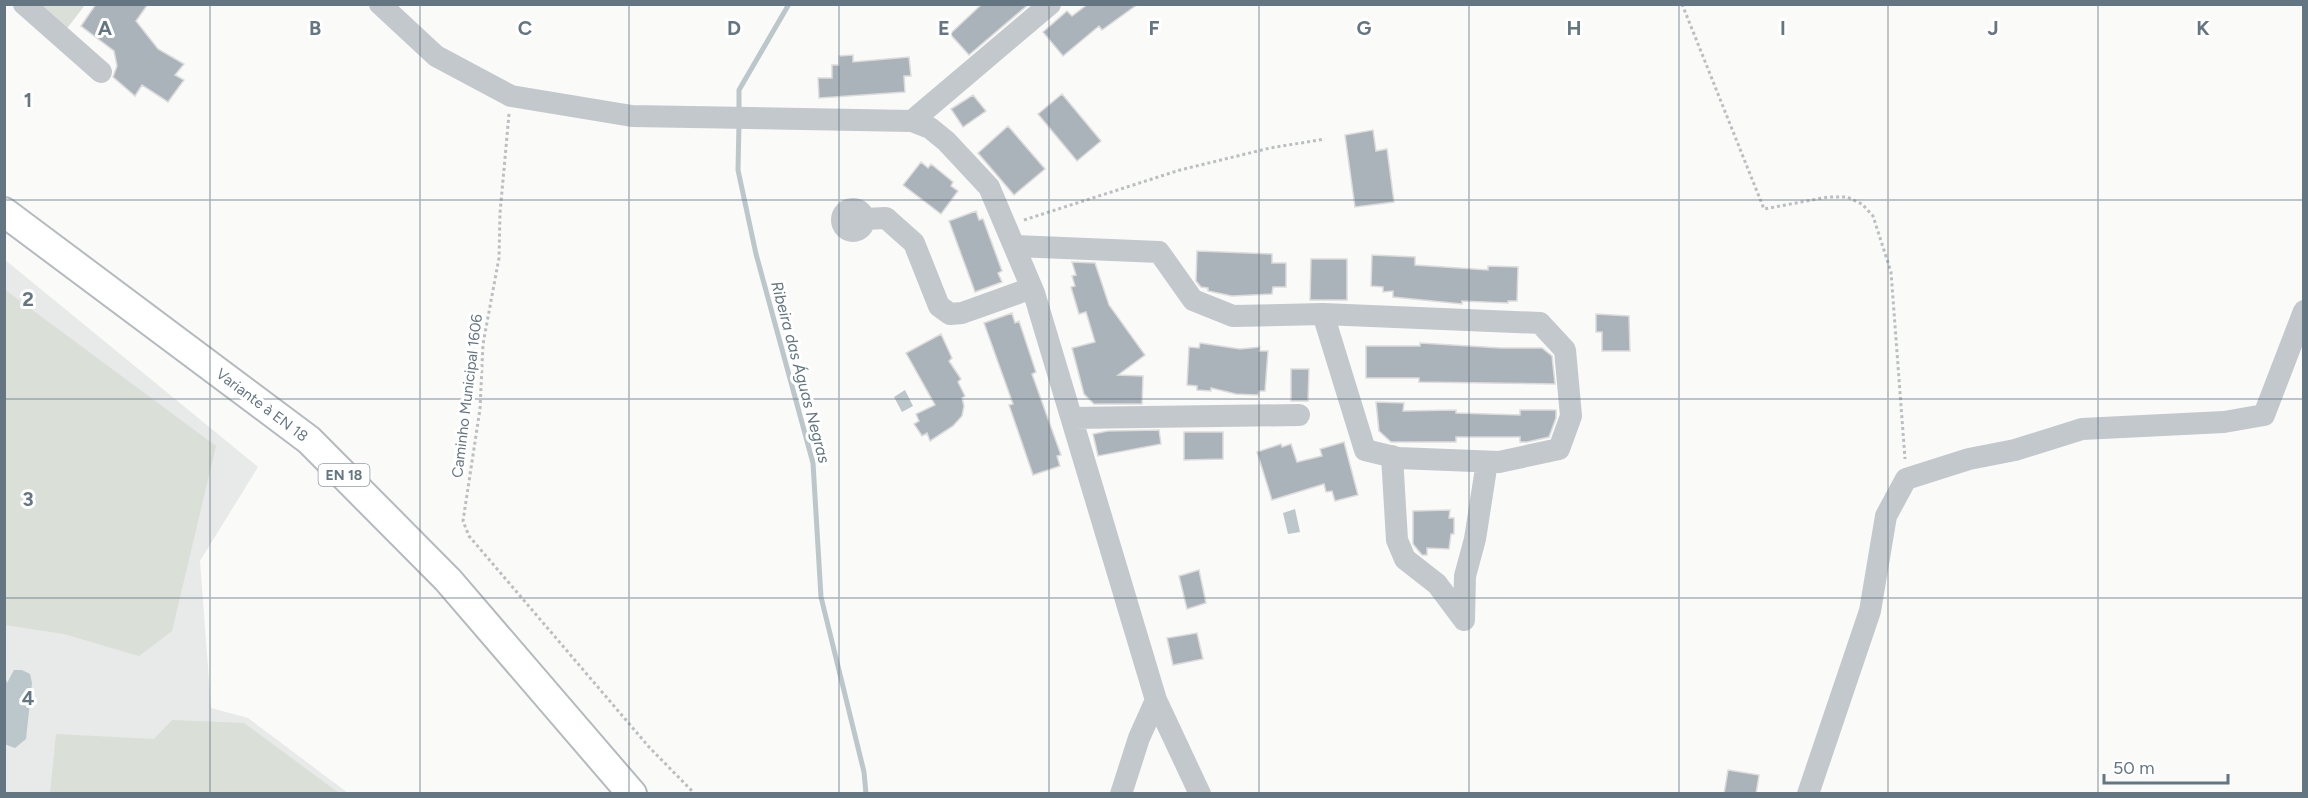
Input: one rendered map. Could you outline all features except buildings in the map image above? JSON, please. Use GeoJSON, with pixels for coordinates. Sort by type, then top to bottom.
{"type":"FeatureCollection","features":[{"type":"Feature","properties":{"kind":"main road","name":"Variante à EN 18"},"geometry":{"type":"LineString","coordinates":[[4,212],[309,440],[448,580],[632,794]]}},
{"type":"Feature","properties":{"kind":"street"},"geometry":{"type":"LineString","coordinates":[[24,4],[100,72]]}},
{"type":"Feature","properties":{"kind":"street"},"geometry":{"type":"LineString","coordinates":[[380,4],[436,56],[512,96],[632,116],[912,121],[930,128],[946,141],[989,188],[1032,288],[1156,700],[1200,794]]}},
{"type":"Feature","properties":{"kind":"street"},"geometry":{"type":"LineString","coordinates":[[912,121],[1050,4]]}},
{"type":"Feature","properties":{"kind":"street"},"geometry":{"type":"LineString","coordinates":[[864,219],[886,218],[914,243],[939,306],[950,314],[962,313],[1032,288]]}},
{"type":"Feature","properties":{"kind":"street"},"geometry":{"type":"LineString","coordinates":[[1011,239],[1159,252],[1193,300],[1233,316],[1323,314],[1540,323],[1565,350],[1571,416],[1559,449],[1499,462],[1392,456],[1365,450],[1323,314]]}},
{"type":"Feature","properties":{"kind":"street"},"geometry":{"type":"LineString","coordinates":[[1808,794],[1870,610],[1886,516],[1906,479],[1969,459],[2015,450],[2082,429],[2224,422],[2265,415],[2304,311]]}},
{"type":"Feature","properties":{"kind":"street"},"geometry":{"type":"LineString","coordinates":[[1072,418],[1299,415]]}},
{"type":"Feature","properties":{"kind":"street"},"geometry":{"type":"LineString","coordinates":[[1392,456],[1397,540],[1405,559],[1437,584],[1464,620],[1465,576],[1475,539],[1487,462]]}},
{"type":"Feature","properties":{"kind":"street"},"geometry":{"type":"LineString","coordinates":[[1121,794],[1138,738],[1156,700]]}},
{"type":"Feature","properties":{"kind":"path"},"geometry":{"type":"LineString","coordinates":[[1682,4],[1764,209],[1828,197],[1847,197],[1862,204],[1873,216],[1891,273],[1906,479]]}},
{"type":"Feature","properties":{"kind":"path","name":"Caminho Municipal 1606"},"geometry":{"type":"LineString","coordinates":[[512,96],[500,213],[499,258],[483,344],[480,409],[463,521],[469,536],[649,747],[695,794]]}},
{"type":"Feature","properties":{"kind":"path"},"geometry":{"type":"LineString","coordinates":[[1011,239],[1027,218],[1180,170],[1270,148],[1325,139]]}},
{"type":"Feature","properties":{"kind":"shaded area"},"geometry":{"type":"Polygon","coordinates":[[[35,5],[85,5],[65,31],[35,5]]]}},
{"type":"Feature","properties":{"kind":"shaded area"},"geometry":{"type":"Polygon","coordinates":[[[4,259],[258,467],[200,561],[211,708],[248,718],[348,793],[5,793],[4,259]]]}},
{"type":"Feature","properties":{"kind":"shaded area"},"geometry":{"type":"Polygon","coordinates":[[[4,289],[216,446],[172,631],[139,656],[64,634],[5,625],[4,289]]]}},
{"type":"Feature","properties":{"kind":"shaded area"},"geometry":{"type":"Polygon","coordinates":[[[905,390],[913,406],[902,412],[894,397],[905,390]]]}},
{"type":"Feature","properties":{"kind":"shaded area"},"geometry":{"type":"Polygon","coordinates":[[[1295,509],[1300,532],[1288,534],[1283,513],[1295,509]]]}},
{"type":"Feature","properties":{"kind":"shaded area"},"geometry":{"type":"Polygon","coordinates":[[[14,670],[22,670],[30,674],[32,683],[26,739],[15,748],[4,744],[5,675],[7,683],[14,670]]]}},
{"type":"Feature","properties":{"kind":"shaded area"},"geometry":{"type":"Polygon","coordinates":[[[172,720],[244,723],[339,793],[50,793],[56,734],[154,739],[172,720]]]}},
{"type":"Feature","properties":{"kind":"waterway","name":"Ribeira das Águas Negras"},"geometry":{"type":"LineString","coordinates":[[739,114],[739,90],[789,4]]}},
{"type":"Feature","properties":{"kind":"waterway","name":"Ribeira das Águas Negras"},"geometry":{"type":"LineString","coordinates":[[739,123],[738,170],[756,254],[813,463],[821,597],[864,772],[866,794]]}}]}
